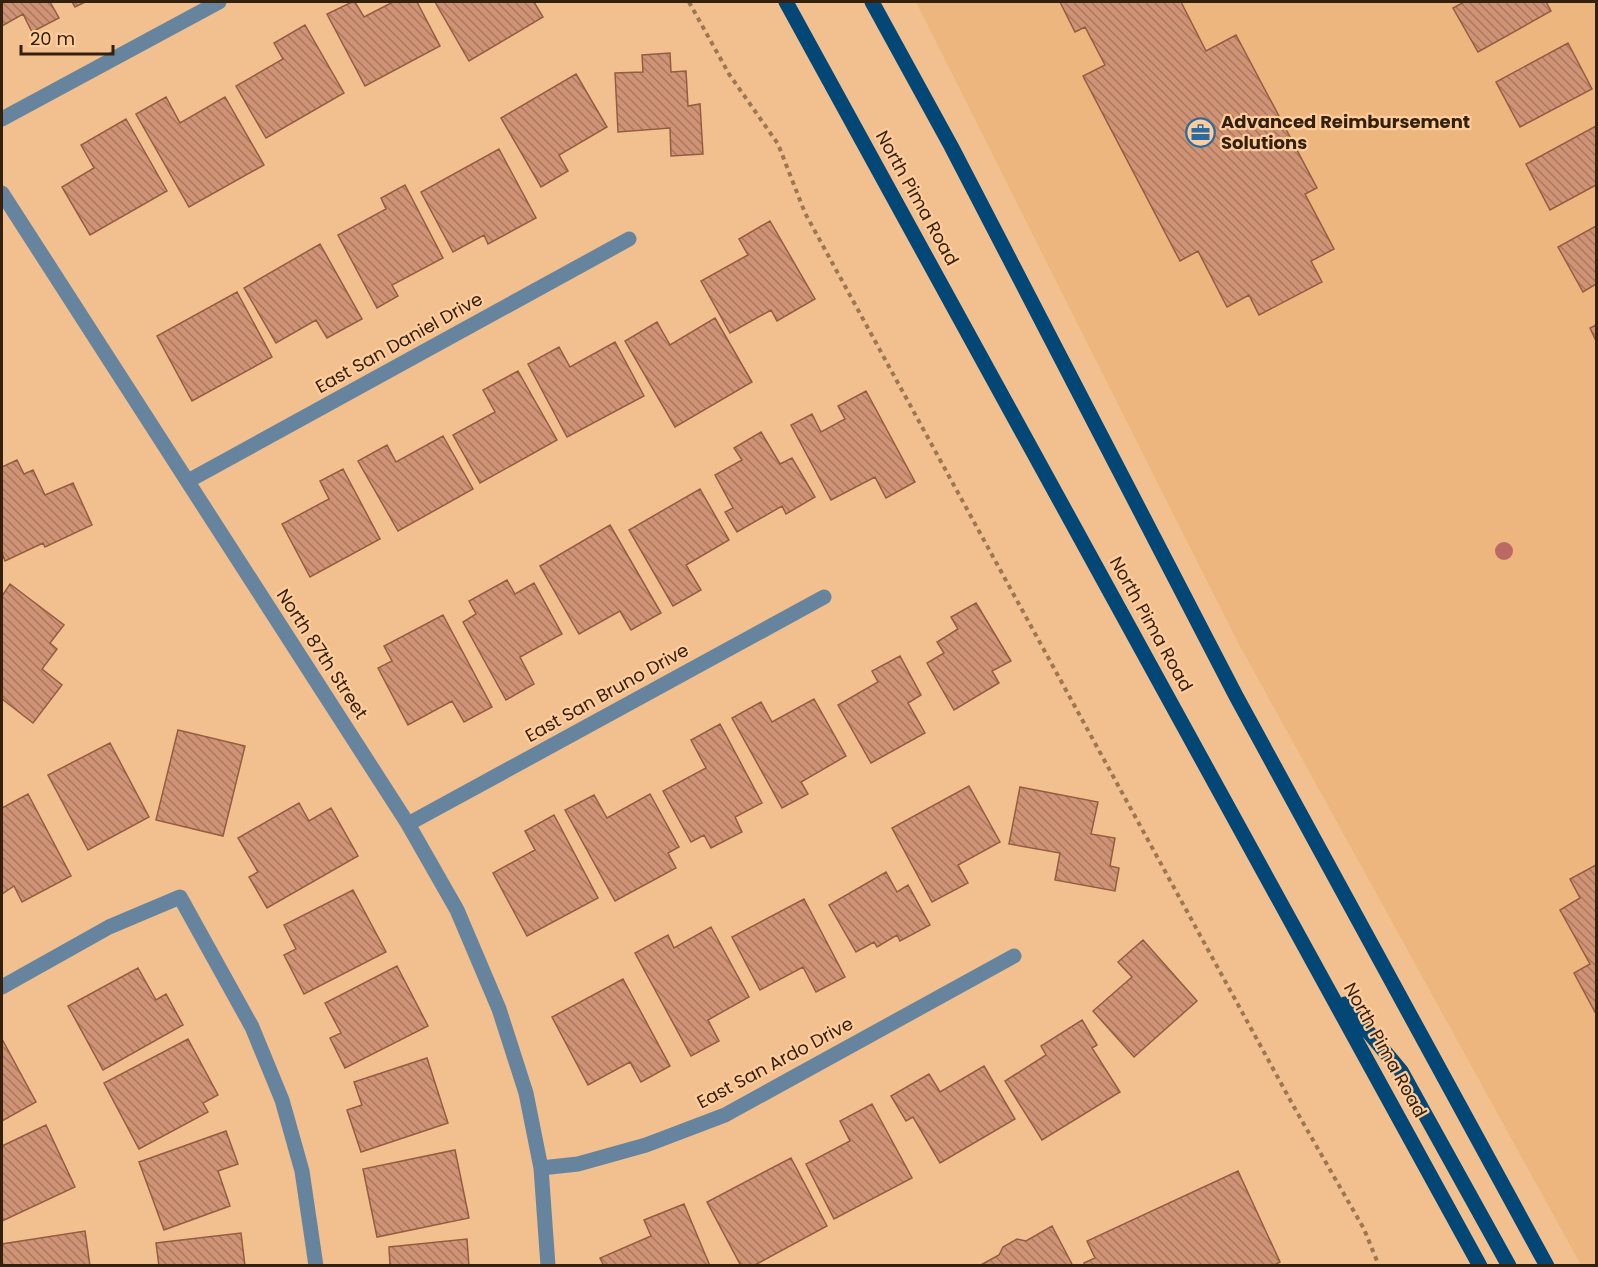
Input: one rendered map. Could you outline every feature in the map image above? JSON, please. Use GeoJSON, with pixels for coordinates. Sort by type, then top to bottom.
{"type":"FeatureCollection","features":[{"type":"Feature","properties":{"kind":"main road","name":"North Pima Road"},"geometry":{"type":"LineString","coordinates":[[786,2],[1480,1266]]}},
{"type":"Feature","properties":{"kind":"main road"},"geometry":{"type":"LineString","coordinates":[[872,2],[957,157],[1236,696],[1547,1266]]}},
{"type":"Feature","properties":{"kind":"main road"},"geometry":{"type":"LineString","coordinates":[[1323,979],[1401,1071],[1509,1266]]}},
{"type":"Feature","properties":{"kind":"street"},"geometry":{"type":"LineString","coordinates":[[2,119],[219,2]]}},
{"type":"Feature","properties":{"kind":"street","name":"North 87th Street"},"geometry":{"type":"LineString","coordinates":[[2,193],[408,824],[458,909],[499,1009],[526,1093],[541,1168],[548,1266]]}},
{"type":"Feature","properties":{"kind":"street","name":"East San Daniel Drive"},"geometry":{"type":"LineString","coordinates":[[188,481],[629,239]]}},
{"type":"Feature","properties":{"kind":"street","name":"East San Bruno Drive"},"geometry":{"type":"LineString","coordinates":[[408,824],[824,597]]}},
{"type":"Feature","properties":{"kind":"street"},"geometry":{"type":"LineString","coordinates":[[2,987],[109,927],[180,897],[252,1027],[282,1100],[302,1171],[316,1266]]}},
{"type":"Feature","properties":{"kind":"street","name":"East San Ardo Drive"},"geometry":{"type":"LineString","coordinates":[[541,1168],[578,1164],[646,1145],[724,1115],[1014,956]]}},
{"type":"Feature","properties":{"kind":"path"},"geometry":{"type":"LineString","coordinates":[[689,2],[729,74],[778,144],[805,213],[1288,1097],[1364,1229],[1379,1266]]}},
{"type":"Feature","properties":{"kind":"shaded area"},"geometry":{"type":"Polygon","coordinates":[[[916,2],[1596,2],[1596,1265],[1581,1265],[1235,637],[916,2]]]}},
{"type":"Feature","properties":{"kind":"building"},"geometry":{"type":"Polygon","coordinates":[[[2,2],[50,2],[59,18],[32,32],[23,14],[2,26],[2,2]]]}},
{"type":"Feature","properties":{"kind":"building"},"geometry":{"type":"Polygon","coordinates":[[[72,2],[85,2],[75,7],[72,2]]]}},
{"type":"Feature","properties":{"kind":"building"},"geometry":{"type":"Polygon","coordinates":[[[355,2],[364,17],[393,2],[417,2],[440,46],[365,86],[327,14],[355,2]]]}},
{"type":"Feature","properties":{"kind":"building"},"geometry":{"type":"Polygon","coordinates":[[[435,2],[534,2],[543,17],[469,61],[435,2]]]}},
{"type":"Feature","properties":{"kind":"building","name":"Advanced Reimbursement Solutions"},"geometry":{"type":"Polygon","coordinates":[[[1060,2],[1181,2],[1206,51],[1236,35],[1317,188],[1305,194],[1334,249],[1311,261],[1322,282],[1259,315],[1249,295],[1227,307],[1198,251],[1180,261],[1083,76],[1105,65],[1085,27],[1075,32],[1060,2]]]}},
{"type":"Feature","properties":{"kind":"building"},"geometry":{"type":"Polygon","coordinates":[[[1464,2],[1546,2],[1551,11],[1478,52],[1453,8],[1464,2]]]}},
{"type":"Feature","properties":{"kind":"building"},"geometry":{"type":"Polygon","coordinates":[[[305,25],[344,93],[266,138],[236,86],[283,59],[274,43],[305,25]]]}},
{"type":"Feature","properties":{"kind":"building"},"geometry":{"type":"Polygon","coordinates":[[[1568,43],[1592,89],[1520,127],[1496,82],[1568,43]]]}},
{"type":"Feature","properties":{"kind":"building"},"geometry":{"type":"Polygon","coordinates":[[[670,53],[671,72],[686,71],[688,106],[700,104],[703,154],[671,156],[670,128],[618,132],[615,73],[643,72],[642,55],[670,53]]]}},
{"type":"Feature","properties":{"kind":"building"},"geometry":{"type":"Polygon","coordinates":[[[576,74],[607,127],[559,155],[568,171],[541,187],[501,118],[576,74]]]}},
{"type":"Feature","properties":{"kind":"building"},"geometry":{"type":"Polygon","coordinates":[[[166,97],[180,123],[225,97],[264,165],[189,207],[136,114],[166,97]]]}},
{"type":"Feature","properties":{"kind":"building"},"geometry":{"type":"Polygon","coordinates":[[[126,119],[167,191],[90,235],[62,187],[94,168],[81,145],[126,119]]]}},
{"type":"Feature","properties":{"kind":"building"},"geometry":{"type":"Polygon","coordinates":[[[1596,126],[1596,185],[1550,210],[1526,164],[1596,126]]]}},
{"type":"Feature","properties":{"kind":"building"},"geometry":{"type":"Polygon","coordinates":[[[499,149],[536,218],[488,244],[484,235],[453,252],[421,192],[499,149]]]}},
{"type":"Feature","properties":{"kind":"building"},"geometry":{"type":"Polygon","coordinates":[[[405,185],[443,258],[392,285],[398,296],[377,308],[338,235],[386,209],[381,198],[405,185]]]}},
{"type":"Feature","properties":{"kind":"building"},"geometry":{"type":"Polygon","coordinates":[[[770,221],[815,299],[777,321],[771,310],[730,333],[701,281],[748,255],[739,239],[770,221]]]}},
{"type":"Feature","properties":{"kind":"building"},"geometry":{"type":"Polygon","coordinates":[[[1596,226],[1596,284],[1583,292],[1558,247],[1596,226]]]}},
{"type":"Feature","properties":{"kind":"building"},"geometry":{"type":"Polygon","coordinates":[[[320,244],[362,319],[327,338],[316,320],[276,343],[244,288],[320,244]]]}},
{"type":"Feature","properties":{"kind":"building"},"geometry":{"type":"Polygon","coordinates":[[[237,292],[272,357],[192,401],[157,336],[237,292]]]}},
{"type":"Feature","properties":{"kind":"building"},"geometry":{"type":"Polygon","coordinates":[[[715,318],[752,382],[675,427],[625,341],[657,322],[670,345],[715,318]]]}},
{"type":"Feature","properties":{"kind":"building"},"geometry":{"type":"Polygon","coordinates":[[[1596,325],[1596,341],[1590,328],[1596,325]]]}},
{"type":"Feature","properties":{"kind":"building"},"geometry":{"type":"Polygon","coordinates":[[[615,342],[644,396],[567,437],[528,364],[559,347],[570,367],[615,342]]]}},
{"type":"Feature","properties":{"kind":"building"},"geometry":{"type":"Polygon","coordinates":[[[518,371],[557,440],[480,483],[453,435],[495,412],[483,390],[518,371]]]}},
{"type":"Feature","properties":{"kind":"building"},"geometry":{"type":"Polygon","coordinates":[[[866,391],[915,482],[886,498],[875,477],[831,500],[791,425],[812,414],[821,432],[845,419],[838,406],[866,391]]]}},
{"type":"Feature","properties":{"kind":"building"},"geometry":{"type":"Polygon","coordinates":[[[761,432],[780,464],[792,458],[815,497],[786,514],[782,506],[737,532],[725,512],[733,508],[715,475],[742,460],[734,448],[761,432]]]}},
{"type":"Feature","properties":{"kind":"building"},"geometry":{"type":"Polygon","coordinates":[[[443,436],[473,489],[398,531],[358,461],[387,445],[396,462],[443,436]]]}},
{"type":"Feature","properties":{"kind":"building"},"geometry":{"type":"Polygon","coordinates":[[[17,460],[24,474],[33,470],[45,495],[73,483],[92,525],[45,547],[43,543],[5,561],[2,553],[2,467],[17,460]]]}},
{"type":"Feature","properties":{"kind":"building"},"geometry":{"type":"Polygon","coordinates":[[[343,469],[380,539],[310,577],[282,524],[329,499],[320,481],[343,469]]]}},
{"type":"Feature","properties":{"kind":"building"},"geometry":{"type":"Polygon","coordinates":[[[700,489],[729,540],[686,565],[701,590],[673,606],[629,530],[700,489]]]}},
{"type":"Feature","properties":{"kind":"building"},"geometry":{"type":"Polygon","coordinates":[[[610,525],[661,613],[631,630],[620,611],[579,634],[540,566],[610,525]]]}},
{"type":"Feature","properties":{"kind":"building"},"geometry":{"type":"Polygon","coordinates":[[[507,580],[515,594],[534,583],[562,634],[520,657],[534,684],[506,700],[463,622],[476,614],[469,601],[507,580]]]}},
{"type":"Feature","properties":{"kind":"building"},"geometry":{"type":"Polygon","coordinates":[[[10,584],[64,625],[50,643],[57,649],[42,669],[62,685],[33,723],[2,699],[2,596],[10,584]]]}},
{"type":"Feature","properties":{"kind":"building"},"geometry":{"type":"Polygon","coordinates":[[[976,603],[1011,661],[992,671],[999,683],[954,710],[927,663],[944,653],[937,642],[958,629],[951,617],[976,603]]]}},
{"type":"Feature","properties":{"kind":"building"},"geometry":{"type":"Polygon","coordinates":[[[443,615],[492,707],[464,722],[452,701],[408,725],[378,668],[392,661],[384,646],[443,615]]]}},
{"type":"Feature","properties":{"kind":"building"},"geometry":{"type":"Polygon","coordinates":[[[900,656],[921,695],[908,703],[925,733],[871,763],[838,705],[878,682],[872,671],[900,656]]]}},
{"type":"Feature","properties":{"kind":"building"},"geometry":{"type":"Polygon","coordinates":[[[814,699],[846,756],[801,782],[808,794],[782,808],[732,718],[761,702],[772,722],[814,699]]]}},
{"type":"Feature","properties":{"kind":"building"},"geometry":{"type":"Polygon","coordinates":[[[720,724],[762,803],[735,817],[742,832],[711,848],[704,835],[691,842],[663,791],[706,768],[691,740],[720,724]]]}},
{"type":"Feature","properties":{"kind":"building"},"geometry":{"type":"Polygon","coordinates":[[[178,730],[245,746],[223,836],[156,820],[178,730]]]}},
{"type":"Feature","properties":{"kind":"building"},"geometry":{"type":"Polygon","coordinates":[[[110,743],[149,817],[88,850],[48,775],[110,743]]]}},
{"type":"Feature","properties":{"kind":"building"},"geometry":{"type":"Polygon","coordinates":[[[969,786],[1000,842],[958,865],[968,883],[932,902],[892,828],[969,786]]]}},
{"type":"Feature","properties":{"kind":"building"},"geometry":{"type":"Polygon","coordinates":[[[1020,787],[1098,802],[1091,834],[1115,838],[1110,866],[1119,868],[1115,891],[1055,880],[1060,853],[1009,844],[1020,787]]]}},
{"type":"Feature","properties":{"kind":"building"},"geometry":{"type":"Polygon","coordinates":[[[28,794],[71,876],[22,902],[14,886],[2,894],[2,808],[28,794]]]}},
{"type":"Feature","properties":{"kind":"building"},"geometry":{"type":"Polygon","coordinates":[[[650,794],[679,847],[668,853],[676,868],[615,901],[565,810],[594,795],[607,818],[650,794]]]}},
{"type":"Feature","properties":{"kind":"building"},"geometry":{"type":"Polygon","coordinates":[[[299,803],[309,821],[331,808],[358,856],[267,908],[249,877],[258,872],[238,838],[299,803]]]}},
{"type":"Feature","properties":{"kind":"building"},"geometry":{"type":"Polygon","coordinates":[[[554,815],[598,898],[527,936],[493,873],[535,850],[525,831],[554,815]]]}},
{"type":"Feature","properties":{"kind":"building"},"geometry":{"type":"Polygon","coordinates":[[[1596,865],[1596,1014],[1574,973],[1590,964],[1560,910],[1580,898],[1570,879],[1596,865]]]}},
{"type":"Feature","properties":{"kind":"building"},"geometry":{"type":"Polygon","coordinates":[[[886,872],[897,892],[908,885],[930,925],[900,941],[897,935],[877,947],[874,942],[856,952],[829,905],[886,872]]]}},
{"type":"Feature","properties":{"kind":"building"},"geometry":{"type":"Polygon","coordinates":[[[353,890],[386,952],[304,994],[284,955],[296,949],[284,925],[353,890]]]}},
{"type":"Feature","properties":{"kind":"building"},"geometry":{"type":"Polygon","coordinates":[[[804,899],[845,977],[816,992],[803,967],[760,990],[732,937],[804,899]]]}},
{"type":"Feature","properties":{"kind":"building"},"geometry":{"type":"Polygon","coordinates":[[[711,927],[749,997],[708,1020],[719,1041],[691,1056],[635,953],[668,935],[674,948],[711,927]]]}},
{"type":"Feature","properties":{"kind":"building"},"geometry":{"type":"Polygon","coordinates":[[[1143,940],[1197,1001],[1134,1057],[1093,1011],[1132,977],[1118,962],[1143,940]]]}},
{"type":"Feature","properties":{"kind":"building"},"geometry":{"type":"Polygon","coordinates":[[[397,966],[428,1026],[345,1068],[330,1038],[341,1033],[325,1003],[397,966]]]}},
{"type":"Feature","properties":{"kind":"building"},"geometry":{"type":"Polygon","coordinates":[[[138,968],[156,1000],[166,994],[183,1025],[103,1070],[68,1006],[138,968]]]}},
{"type":"Feature","properties":{"kind":"building"},"geometry":{"type":"Polygon","coordinates":[[[623,979],[670,1066],[641,1082],[630,1062],[588,1085],[552,1017],[623,979]]]}},
{"type":"Feature","properties":{"kind":"building"},"geometry":{"type":"Polygon","coordinates":[[[1082,1020],[1097,1045],[1092,1048],[1120,1092],[1042,1140],[1005,1081],[1046,1055],[1041,1046],[1082,1020]]]}},
{"type":"Feature","properties":{"kind":"building"},"geometry":{"type":"Polygon","coordinates":[[[2,1039],[36,1102],[2,1121],[2,1039]]]}},
{"type":"Feature","properties":{"kind":"building"},"geometry":{"type":"Polygon","coordinates":[[[188,1039],[218,1095],[203,1103],[208,1112],[139,1149],[104,1083],[188,1039]]]}},
{"type":"Feature","properties":{"kind":"building"},"geometry":{"type":"Polygon","coordinates":[[[427,1058],[448,1123],[361,1152],[347,1110],[362,1105],[354,1082],[427,1058]]]}},
{"type":"Feature","properties":{"kind":"building"},"geometry":{"type":"Polygon","coordinates":[[[984,1066],[1015,1119],[940,1163],[913,1117],[906,1121],[891,1096],[929,1074],[940,1092],[984,1066]]]}},
{"type":"Feature","properties":{"kind":"building"},"geometry":{"type":"Polygon","coordinates":[[[872,1104],[912,1178],[834,1219],[806,1164],[850,1141],[840,1121],[872,1104]]]}},
{"type":"Feature","properties":{"kind":"building"},"geometry":{"type":"Polygon","coordinates":[[[46,1125],[75,1187],[2,1221],[2,1146],[46,1125]]]}},
{"type":"Feature","properties":{"kind":"building"},"geometry":{"type":"Polygon","coordinates":[[[226,1131],[238,1164],[218,1171],[230,1206],[164,1230],[139,1162],[226,1131]]]}},
{"type":"Feature","properties":{"kind":"building"},"geometry":{"type":"Polygon","coordinates":[[[455,1150],[469,1218],[377,1237],[363,1169],[455,1150]]]}},
{"type":"Feature","properties":{"kind":"building"},"geometry":{"type":"Polygon","coordinates":[[[791,1158],[827,1226],[753,1266],[741,1266],[707,1202],[791,1158]]]}},
{"type":"Feature","properties":{"kind":"building"},"geometry":{"type":"Polygon","coordinates":[[[1238,1171],[1280,1262],[1273,1266],[1085,1266],[1084,1263],[1095,1258],[1087,1241],[1238,1171]]]}},
{"type":"Feature","properties":{"kind":"building"},"geometry":{"type":"Polygon","coordinates":[[[684,1204],[710,1266],[604,1266],[600,1258],[651,1236],[644,1220],[684,1204]]]}},
{"type":"Feature","properties":{"kind":"building"},"geometry":{"type":"Polygon","coordinates":[[[1052,1226],[1073,1266],[979,1266],[999,1255],[1003,1247],[1017,1239],[1026,1241],[1052,1226]]]}},
{"type":"Feature","properties":{"kind":"building"},"geometry":{"type":"Polygon","coordinates":[[[85,1231],[90,1266],[2,1266],[2,1244],[85,1231]]]}},
{"type":"Feature","properties":{"kind":"building"},"geometry":{"type":"Polygon","coordinates":[[[241,1233],[245,1266],[159,1266],[156,1243],[241,1233]]]}},
{"type":"Feature","properties":{"kind":"building"},"geometry":{"type":"Polygon","coordinates":[[[467,1239],[469,1266],[390,1266],[389,1247],[467,1239]]]}},
{"type":"Feature","properties":{"kind":"place","name":"Advanced Reimbursement Solutions"},"geometry":{"type":"Point","coordinates":[1200,132]}}]}
